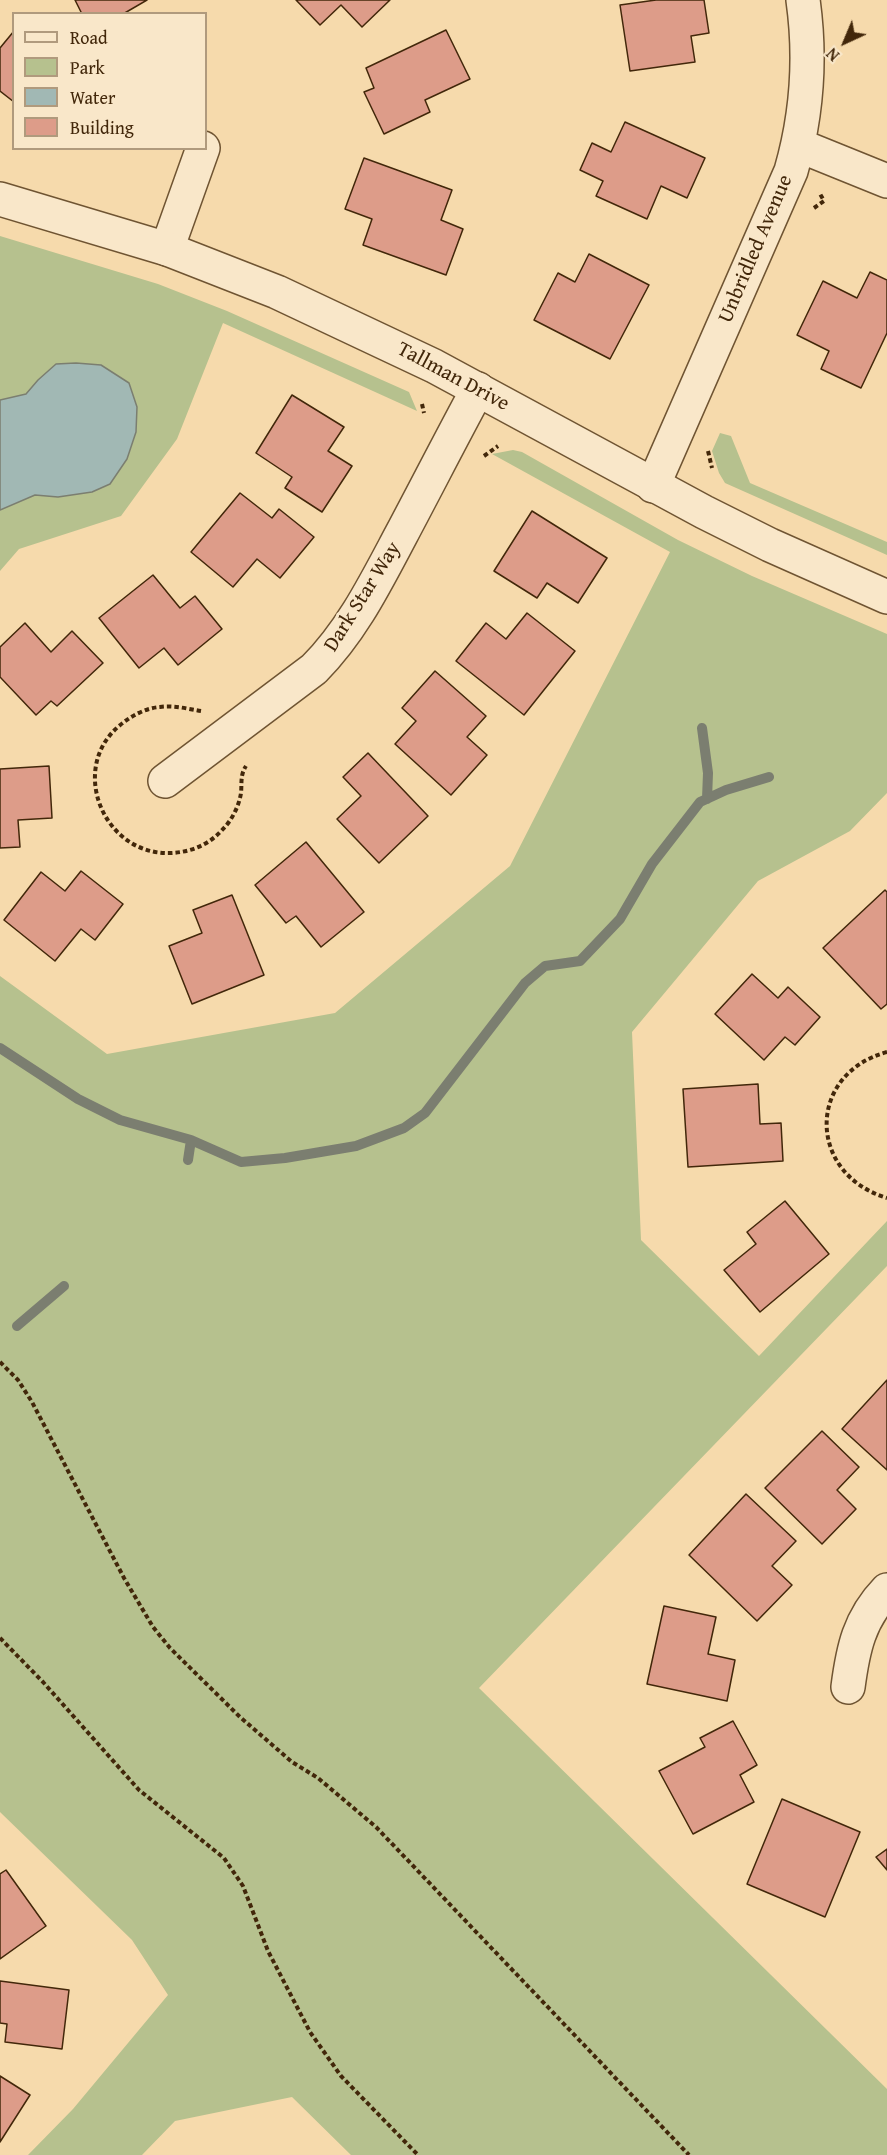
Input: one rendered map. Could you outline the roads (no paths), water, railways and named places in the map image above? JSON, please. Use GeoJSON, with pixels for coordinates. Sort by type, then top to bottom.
{"type":"FeatureCollection","features":[{"type":"Feature","properties":{"kind":"street","name":"Unbridled Avenue"},"geometry":{"type":"LineString","coordinates":[[653,486],[780,197],[798,145],[803,120],[807,66],[802,0]]}},
{"type":"Feature","properties":{"kind":"street"},"geometry":{"type":"LineString","coordinates":[[798,145],[887,182]]}},
{"type":"Feature","properties":{"kind":"street"},"geometry":{"type":"LineString","coordinates":[[167,249],[202,150]]}},
{"type":"Feature","properties":{"kind":"street","name":"Tallman Drive"},"geometry":{"type":"LineString","coordinates":[[0,199],[167,249],[278,292],[358,328],[478,389],[653,486],[770,545],[887,597]]}},
{"type":"Feature","properties":{"kind":"street","name":"Dark Star Way"},"geometry":{"type":"LineString","coordinates":[[165,781],[314,669],[332,652],[376,583],[478,389]]}},
{"type":"Feature","properties":{"kind":"street"},"geometry":{"type":"LineString","coordinates":[[848,1687],[853,1654],[861,1626],[878,1599],[887,1590]]}},
{"type":"Feature","properties":{"kind":"water"},"geometry":{"type":"Polygon","coordinates":[[[56,364],[101,365],[129,383],[137,407],[136,432],[127,459],[110,484],[92,492],[58,497],[35,495],[0,510],[0,400],[26,394],[56,364]]]}},
{"type":"Feature","properties":{"kind":"waterway"},"geometry":{"type":"LineString","coordinates":[[702,728],[708,773],[707,799]]}},
{"type":"Feature","properties":{"kind":"waterway"},"geometry":{"type":"LineString","coordinates":[[191,1140],[241,1162],[285,1158],[356,1146],[404,1128],[425,1113],[525,983],[545,966],[580,961],[620,919],[652,864],[700,802],[726,790],[769,777]]}},
{"type":"Feature","properties":{"kind":"waterway"},"geometry":{"type":"LineString","coordinates":[[0,1048],[78,1099],[120,1120],[191,1140],[188,1160]]}},
{"type":"Feature","properties":{"kind":"waterway"},"geometry":{"type":"LineString","coordinates":[[17,1326],[64,1286]]}}]}
